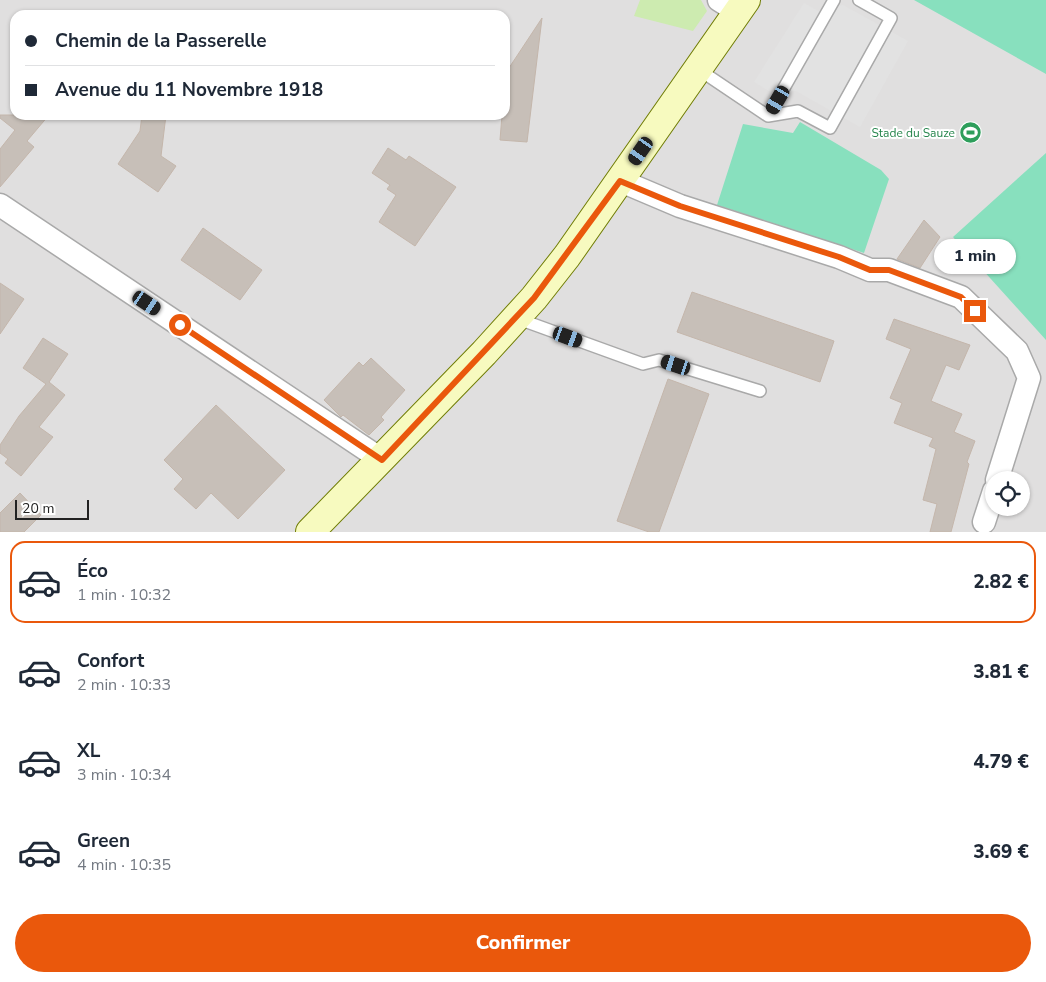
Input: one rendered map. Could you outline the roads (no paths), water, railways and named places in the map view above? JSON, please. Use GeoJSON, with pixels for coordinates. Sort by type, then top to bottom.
{"type":"FeatureCollection","features":[{"type":"Feature","properties":{"kind":"main road"},"geometry":{"type":"LineString","coordinates":[[310,532],[382,460],[516,318],[567,256],[698,69],[734,4]]}},
{"type":"Feature","properties":{"kind":"street"},"geometry":{"type":"LineString","coordinates":[[620,181],[680,206],[839,257],[870,270],[895,272],[961,297],[1017,351],[1029,378],[1000,471]]}},
{"type":"Feature","properties":{"kind":"street"},"geometry":{"type":"LineString","coordinates":[[0,205],[382,460]]}},
{"type":"Feature","properties":{"kind":"street"},"geometry":{"type":"LineString","coordinates":[[984,522],[986,516]]}},
{"type":"Feature","properties":{"kind":"lane"},"geometry":{"type":"LineString","coordinates":[[768,116],[834,0]]}},
{"type":"Feature","properties":{"kind":"lane"},"geometry":{"type":"LineString","coordinates":[[698,69],[768,116],[798,111],[830,128],[891,18],[859,0]]}},
{"type":"Feature","properties":{"kind":"lane"},"geometry":{"type":"LineString","coordinates":[[516,318],[643,364],[660,360],[760,391]]}},
{"type":"Feature","properties":{"kind":"place","name":"Stade du Sauze"},"geometry":{"type":"Point","coordinates":[971,133]}}]}
